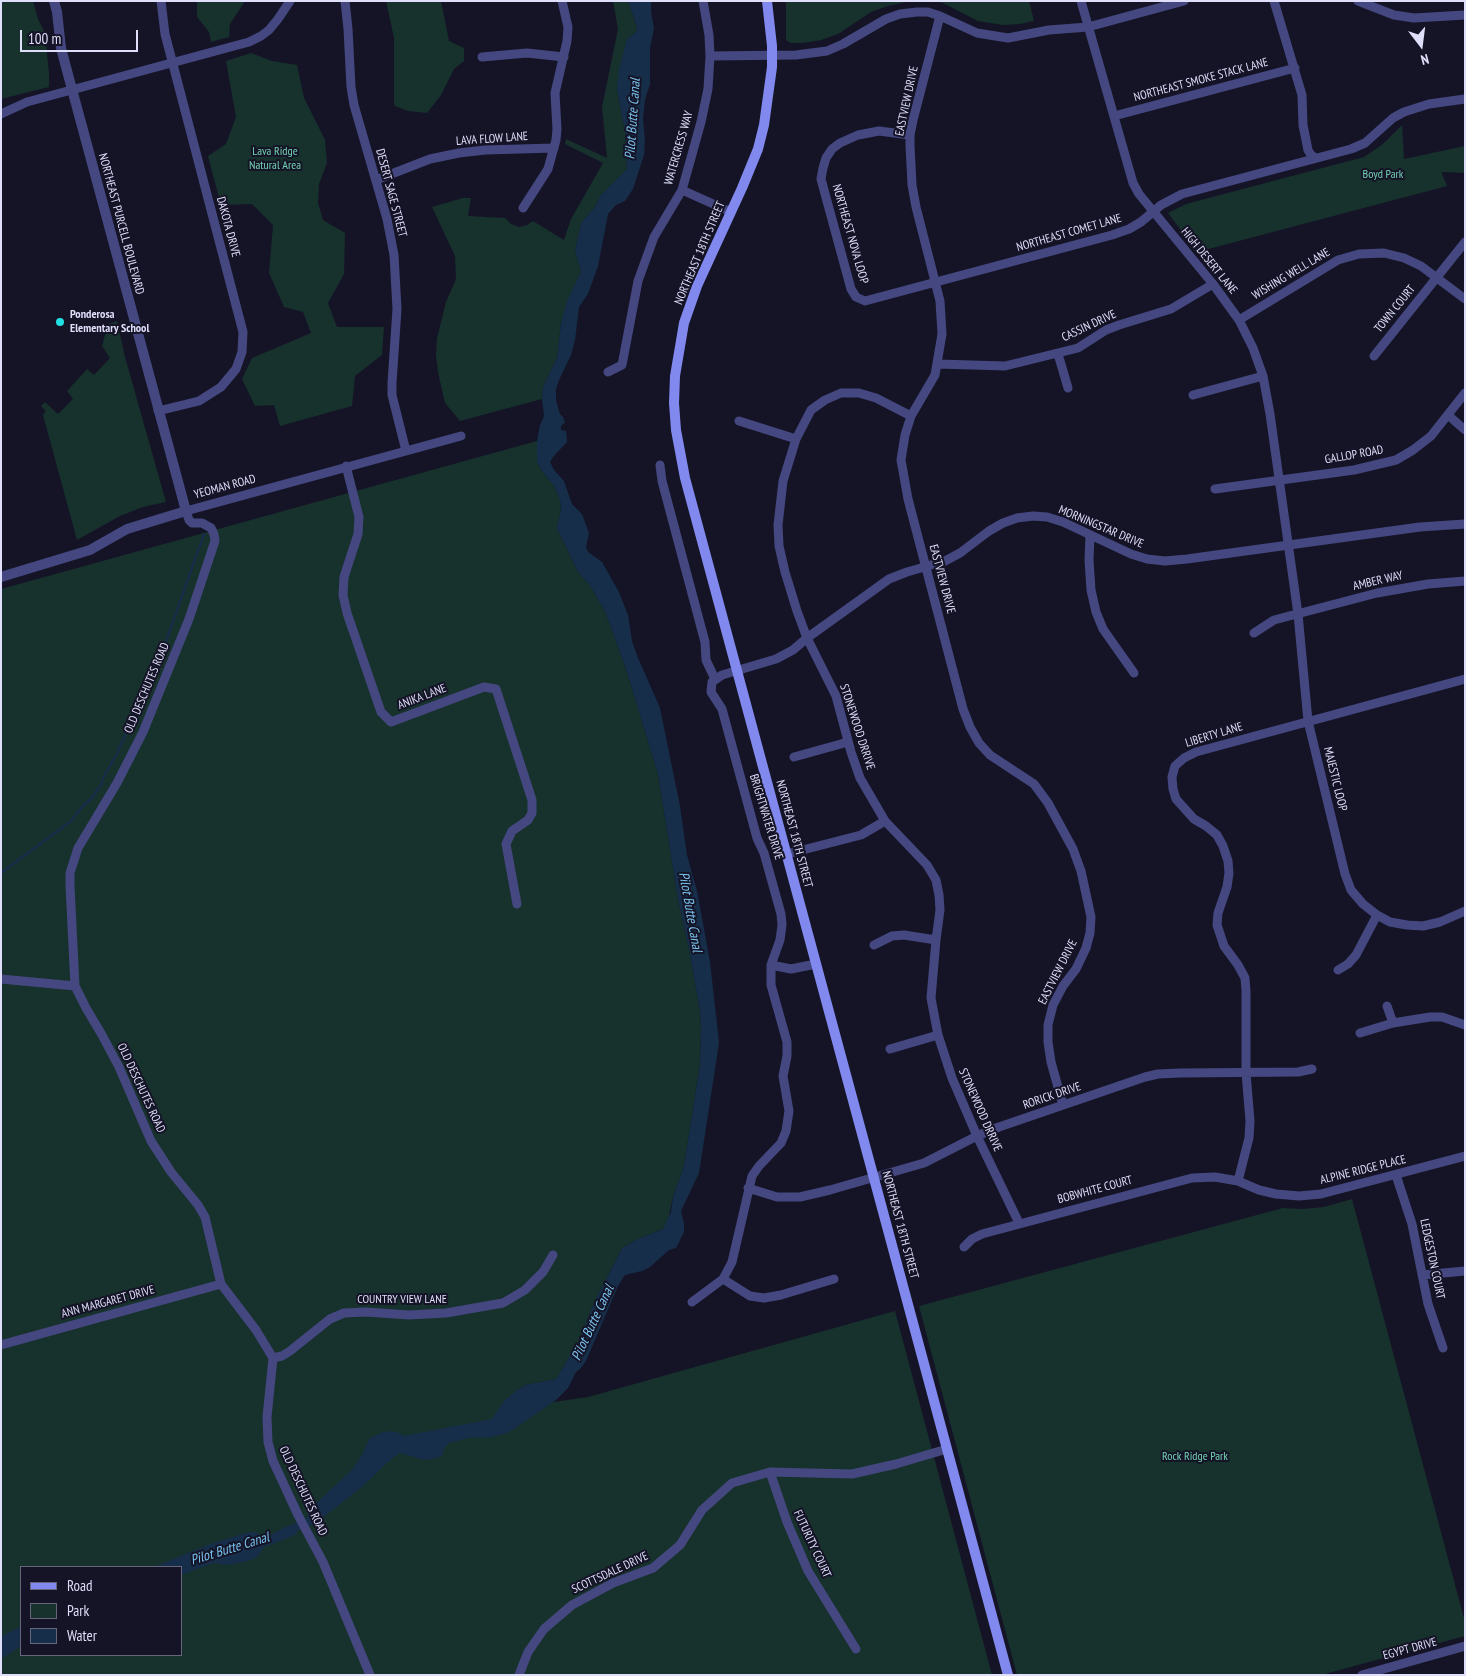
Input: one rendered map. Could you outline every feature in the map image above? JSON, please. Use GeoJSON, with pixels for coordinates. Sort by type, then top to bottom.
{"type":"FeatureCollection","features":[{"type":"Feature","properties":{"kind":"main road","name":"NORTHEAST 18TH STREET"},"geometry":{"type":"LineString","coordinates":[[767,1],[772,56],[769,100],[764,124],[758,149],[697,286],[684,323],[676,368],[674,403],[676,430],[682,462],[1008,1675]]}},
{"type":"Feature","properties":{"kind":"street","name":"NORTHEAST PURCELL BOULEVARD"},"geometry":{"type":"LineString","coordinates":[[54,1],[61,48],[186,511]]}},
{"type":"Feature","properties":{"kind":"street","name":"DAKOTA DRIVE"},"geometry":{"type":"LineString","coordinates":[[158,411],[199,401],[222,387],[236,369],[242,352],[243,332],[172,64],[165,34],[161,1]]}},
{"type":"Feature","properties":{"kind":"street"},"geometry":{"type":"LineString","coordinates":[[1,114],[27,102],[249,42],[261,36],[278,19],[290,1]]}},
{"type":"Feature","properties":{"kind":"street","name":"DESERT SAGE STREET"},"geometry":{"type":"LineString","coordinates":[[345,1],[354,105],[387,219],[394,255],[397,309],[392,395],[406,451]]}},
{"type":"Feature","properties":{"kind":"street"},"geometry":{"type":"LineString","coordinates":[[523,208],[548,169],[554,148],[557,129],[556,93],[567,41],[568,27],[562,1]]}},
{"type":"Feature","properties":{"kind":"street","name":"WATERCRESS WAY"},"geometry":{"type":"LineString","coordinates":[[608,372],[622,365],[638,282],[654,237],[682,190],[704,106],[708,89],[710,56],[708,26],[703,1]]}},
{"type":"Feature","properties":{"kind":"street","name":"HIGH DESERT LANE"},"geometry":{"type":"LineString","coordinates":[[1081,1],[1133,183],[1139,194],[1213,284],[1239,320],[1253,348],[1263,376],[1288,545]]}},
{"type":"Feature","properties":{"kind":"street"},"geometry":{"type":"LineString","coordinates":[[710,56],[772,56],[812,54],[827,51],[879,23],[900,14],[917,12],[928,12],[940,16],[977,33],[1008,38],[1049,30],[1088,27],[1184,1]]}},
{"type":"Feature","properties":{"kind":"street"},"geometry":{"type":"LineString","coordinates":[[1274,1],[1302,95],[1304,135],[1308,150],[1316,158]]}},
{"type":"Feature","properties":{"kind":"street"},"geometry":{"type":"LineString","coordinates":[[1358,1],[1394,15],[1414,18],[1465,15]]}},
{"type":"Feature","properties":{"kind":"street","name":"EASTVIEW DRIVE"},"geometry":{"type":"LineString","coordinates":[[940,16],[910,135],[910,164],[914,200],[936,282],[942,315],[942,334],[935,375],[928,390],[911,416],[905,435],[901,460],[904,482],[963,709],[970,727],[979,743],[990,755],[1034,784],[1048,803],[1073,849],[1081,871],[1090,908],[1090,933],[1086,948],[1076,969],[1063,986],[1053,1005],[1048,1025],[1051,1062],[1063,1105]]}},
{"type":"Feature","properties":{"kind":"street"},"geometry":{"type":"LineString","coordinates":[[482,57],[527,53],[564,56]]}},
{"type":"Feature","properties":{"kind":"street","name":"NORTHEAST SMOKE STACK LANE"},"geometry":{"type":"LineString","coordinates":[[1114,116],[1295,68]]}},
{"type":"Feature","properties":{"kind":"street","name":"NORTHEAST COMET LANE"},"geometry":{"type":"LineString","coordinates":[[936,282],[1112,235],[1129,229],[1169,200],[1182,194],[1366,143],[1393,118],[1416,106],[1465,99]]}},
{"type":"Feature","properties":{"kind":"street","name":"NORTHEAST NOVA LOOP"},"geometry":{"type":"LineString","coordinates":[[910,135],[880,131],[869,132],[840,143],[832,149],[826,158],[821,179],[851,289],[856,297],[865,301],[877,299],[936,282]]}},
{"type":"Feature","properties":{"kind":"street","name":"LAVA FLOW LANE"},"geometry":{"type":"LineString","coordinates":[[376,180],[430,159],[459,152],[554,148]]}},
{"type":"Feature","properties":{"kind":"street"},"geometry":{"type":"LineString","coordinates":[[682,190],[731,212]]}},
{"type":"Feature","properties":{"kind":"street","name":"TOWN COURT"},"geometry":{"type":"LineString","coordinates":[[1374,356],[1465,242]]}},
{"type":"Feature","properties":{"kind":"street","name":"WISHING WELL LANE"},"geometry":{"type":"LineString","coordinates":[[1239,320],[1338,260],[1359,254],[1384,252],[1404,258],[1421,266],[1465,299]]}},
{"type":"Feature","properties":{"kind":"street","name":"CASSIN DRIVE"},"geometry":{"type":"LineString","coordinates":[[938,364],[1005,366],[1058,354],[1078,348],[1106,330],[1171,309],[1213,284]]}},
{"type":"Feature","properties":{"kind":"street"},"geometry":{"type":"LineString","coordinates":[[1058,354],[1068,388]]}},
{"type":"Feature","properties":{"kind":"street"},"geometry":{"type":"LineString","coordinates":[[1194,395],[1263,376]]}},
{"type":"Feature","properties":{"kind":"street","name":"STONEWOOD DRRIVE"},"geometry":{"type":"LineString","coordinates":[[911,416],[876,398],[859,393],[841,393],[825,400],[811,410],[796,439],[783,481],[778,525],[780,546],[791,594],[807,638],[836,696],[860,778],[886,821],[927,866],[936,880],[940,910],[931,998],[938,1035],[952,1078],[977,1136],[1019,1223]]}},
{"type":"Feature","properties":{"kind":"street","name":"GALLOP ROAD"},"geometry":{"type":"LineString","coordinates":[[1215,488],[1354,470],[1396,460],[1431,436],[1465,393]]}},
{"type":"Feature","properties":{"kind":"street"},"geometry":{"type":"LineString","coordinates":[[1448,416],[1465,430]]}},
{"type":"Feature","properties":{"kind":"street"},"geometry":{"type":"LineString","coordinates":[[739,421],[796,439]]}},
{"type":"Feature","properties":{"kind":"street","name":"YEOMAN ROAD"},"geometry":{"type":"LineString","coordinates":[[1,576],[82,553],[142,523],[461,436]]}},
{"type":"Feature","properties":{"kind":"street","name":"BRIGHTWATER DRIVE"},"geometry":{"type":"LineString","coordinates":[[660,465],[662,480],[705,642],[706,660],[715,679],[712,682],[711,692],[722,709],[757,838],[764,853],[781,914],[780,940],[771,965],[771,985],[787,1042],[787,1056],[783,1076],[789,1111],[786,1131],[781,1143],[752,1176],[732,1262],[723,1279],[692,1302]]}},
{"type":"Feature","properties":{"kind":"street","name":"ANIKA LANE"},"geometry":{"type":"LineString","coordinates":[[346,466],[358,517],[358,534],[344,577],[343,595],[347,613],[381,712],[391,722],[484,687],[496,689],[532,800],[532,813],[528,820],[512,831],[506,844],[517,904]]}},
{"type":"Feature","properties":{"kind":"street","name":"OLD DESCHUTES ROAD"},"geometry":{"type":"LineString","coordinates":[[186,511],[192,523],[202,524],[211,528],[215,541],[189,619],[143,732],[117,782],[78,848],[73,862],[70,886],[75,986],[120,1067],[151,1141],[171,1172],[198,1205],[205,1217],[221,1284],[256,1330],[273,1358],[267,1417],[268,1442],[273,1461],[298,1515],[323,1562],[370,1675]]}},
{"type":"Feature","properties":{"kind":"street","name":"MORNINGSTAR DRIVE"},"geometry":{"type":"LineString","coordinates":[[738,671],[776,659],[794,650],[807,638],[889,579],[945,561],[960,553],[989,531],[1017,518],[1047,517],[1063,522],[1131,554],[1147,559],[1165,561],[1187,560],[1420,527],[1465,524]]}},
{"type":"Feature","properties":{"kind":"street"},"geometry":{"type":"LineString","coordinates":[[1090,535],[1091,590],[1096,612],[1103,629],[1134,673]]}},
{"type":"Feature","properties":{"kind":"street","name":"MAJESTIC LOOP"},"geometry":{"type":"LineString","coordinates":[[1288,545],[1298,614],[1308,721],[1345,874],[1352,890],[1363,904],[1390,922],[1423,926],[1440,922],[1465,911]]}},
{"type":"Feature","properties":{"kind":"street","name":"AMBER WAY"},"geometry":{"type":"LineString","coordinates":[[1254,633],[1274,620],[1401,588],[1465,581]]}},
{"type":"Feature","properties":{"kind":"street"},"geometry":{"type":"LineString","coordinates":[[715,679],[738,671]]}},
{"type":"Feature","properties":{"kind":"street","name":"LIBERTY LANE"},"geometry":{"type":"LineString","coordinates":[[1238,1181],[1249,1138],[1250,1122],[1246,1073],[1245,978],[1224,946],[1219,936],[1217,925],[1218,913],[1227,887],[1228,861],[1217,836],[1194,818],[1176,799],[1172,777],[1175,766],[1184,758],[1196,752],[1465,679]]}},
{"type":"Feature","properties":{"kind":"street"},"geometry":{"type":"LineString","coordinates":[[794,757],[848,742]]}},
{"type":"Feature","properties":{"kind":"street"},"geometry":{"type":"LineString","coordinates":[[787,854],[862,835],[886,821]]}},
{"type":"Feature","properties":{"kind":"street"},"geometry":{"type":"LineString","coordinates":[[1338,970],[1348,964],[1356,955],[1377,915]]}},
{"type":"Feature","properties":{"kind":"street"},"geometry":{"type":"LineString","coordinates":[[874,945],[892,936],[904,935],[936,940]]}},
{"type":"Feature","properties":{"kind":"street"},"geometry":{"type":"LineString","coordinates":[[771,965],[791,969],[816,964]]}},
{"type":"Feature","properties":{"kind":"street"},"geometry":{"type":"LineString","coordinates":[[1,979],[75,986]]}},
{"type":"Feature","properties":{"kind":"street"},"geometry":{"type":"LineString","coordinates":[[1387,1006],[1393,1023]]}},
{"type":"Feature","properties":{"kind":"street"},"geometry":{"type":"LineString","coordinates":[[1360,1033],[1393,1023],[1420,1018],[1442,1017],[1465,1025]]}},
{"type":"Feature","properties":{"kind":"street"},"geometry":{"type":"LineString","coordinates":[[890,1049],[938,1035]]}},
{"type":"Feature","properties":{"kind":"street","name":"RORICK DRIVE"},"geometry":{"type":"LineString","coordinates":[[748,1188],[777,1197],[800,1197],[874,1178],[924,1163],[977,1136],[1158,1074],[1298,1072],[1312,1069]]}},
{"type":"Feature","properties":{"kind":"street","name":"ALPINE RIDGE PLACE"},"geometry":{"type":"LineString","coordinates":[[1238,1181],[1259,1190],[1276,1194],[1299,1196],[1321,1194],[1396,1176],[1465,1156]]}},
{"type":"Feature","properties":{"kind":"street","name":"LEDGESTON COURT"},"geometry":{"type":"LineString","coordinates":[[1396,1176],[1412,1224],[1428,1304],[1443,1348]]}},
{"type":"Feature","properties":{"kind":"street","name":"BOBWHITE COURT"},"geometry":{"type":"LineString","coordinates":[[964,1247],[972,1239],[982,1234],[1192,1178],[1215,1177],[1238,1181]]}},
{"type":"Feature","properties":{"kind":"street","name":"COUNTRY VIEW LANE"},"geometry":{"type":"LineString","coordinates":[[273,1358],[282,1356],[290,1351],[330,1319],[344,1313],[409,1315],[446,1313],[502,1303],[525,1290],[542,1272],[553,1255]]}},
{"type":"Feature","properties":{"kind":"street"},"geometry":{"type":"LineString","coordinates":[[1422,1275],[1465,1271]]}},
{"type":"Feature","properties":{"kind":"street"},"geometry":{"type":"LineString","coordinates":[[723,1279],[750,1296],[764,1298],[781,1295],[834,1279]]}},
{"type":"Feature","properties":{"kind":"street","name":"ANN MARGARET DRIVE"},"geometry":{"type":"LineString","coordinates":[[1,1345],[221,1284]]}},
{"type":"Feature","properties":{"kind":"street","name":"SCOTTSDALE DRIVE"},"geometry":{"type":"LineString","coordinates":[[519,1675],[528,1652],[544,1629],[572,1605],[613,1583],[653,1568],[680,1545],[702,1510],[732,1483],[770,1472],[852,1474],[896,1464],[947,1449]]}},
{"type":"Feature","properties":{"kind":"street","name":"FUTURITY COURT"},"geometry":{"type":"LineString","coordinates":[[770,1472],[787,1522],[808,1571],[856,1649]]}},
{"type":"Feature","properties":{"kind":"street","name":"EGYPT DRIVE"},"geometry":{"type":"LineString","coordinates":[[1362,1675],[1465,1646]]}},
{"type":"Feature","properties":{"kind":"green space"},"geometry":{"type":"Polygon","coordinates":[[[1,1],[33,1],[38,19],[45,33],[49,87],[1,99],[1,1]]]}},
{"type":"Feature","properties":{"kind":"green space"},"geometry":{"type":"Polygon","coordinates":[[[197,1],[245,1],[230,24],[229,37],[211,42],[209,32],[197,17],[197,1]]]}},
{"type":"Feature","properties":{"kind":"green space"},"geometry":{"type":"Polygon","coordinates":[[[386,1],[441,1],[449,41],[464,48],[464,61],[454,69],[441,95],[427,113],[408,111],[395,106],[394,38],[386,1]]]}},
{"type":"Feature","properties":{"kind":"green space"},"geometry":{"type":"Polygon","coordinates":[[[613,1],[628,1],[637,27],[636,32],[627,39],[617,89],[625,132],[627,169],[601,195],[595,207],[581,223],[575,251],[581,270],[561,323],[557,358],[543,387],[542,399],[460,421],[445,403],[436,355],[437,338],[446,302],[456,279],[455,256],[432,207],[463,198],[471,198],[468,216],[505,218],[511,224],[519,227],[533,221],[564,240],[571,219],[603,163],[565,144],[566,139],[607,158],[602,107],[618,29],[613,1]]]}},
{"type":"Feature","properties":{"kind":"green space"},"geometry":{"type":"Polygon","coordinates":[[[786,1],[910,1],[871,12],[838,34],[821,40],[790,43],[786,40],[786,1]]]}},
{"type":"Feature","properties":{"kind":"green space"},"geometry":{"type":"Polygon","coordinates":[[[936,1],[1029,1],[1034,21],[1003,25],[978,21],[936,1]]]}},
{"type":"Feature","properties":{"kind":"green space","name":"Lava Ridge Natural Area"},"geometry":{"type":"Polygon","coordinates":[[[251,53],[272,61],[297,65],[304,98],[325,140],[327,163],[319,184],[318,203],[323,220],[345,233],[344,274],[328,303],[337,327],[384,327],[382,355],[355,376],[352,406],[280,426],[274,405],[255,406],[242,379],[252,358],[311,333],[303,312],[284,307],[269,273],[273,225],[252,204],[221,205],[208,156],[226,144],[236,117],[226,61],[251,53]]]}},
{"type":"Feature","properties":{"kind":"green space","name":"Boyd Park"},"geometry":{"type":"Polygon","coordinates":[[[1402,125],[1404,159],[1465,146],[1465,173],[1442,172],[1447,186],[1197,252],[1168,213],[1186,204],[1364,157],[1383,144],[1402,125]]]}},
{"type":"Feature","properties":{"kind":"green space"},"geometry":{"type":"Polygon","coordinates":[[[117,321],[125,357],[166,502],[143,507],[120,516],[77,540],[43,415],[46,411],[41,406],[45,402],[58,414],[73,399],[67,391],[87,369],[94,375],[110,358],[102,346],[108,324],[117,321]]]}},
{"type":"Feature","properties":{"kind":"green space"},"geometry":{"type":"Polygon","coordinates":[[[537,441],[537,462],[554,486],[560,499],[561,509],[557,528],[578,572],[589,584],[605,611],[627,672],[658,774],[678,899],[700,1011],[700,1064],[684,1166],[673,1197],[668,1220],[663,1229],[622,1248],[594,1303],[579,1341],[556,1379],[526,1385],[517,1390],[499,1410],[588,1397],[895,1311],[992,1675],[1,1675],[1,589],[537,441]]]}},
{"type":"Feature","properties":{"kind":"green space","name":"Rock Ridge Park"},"geometry":{"type":"Polygon","coordinates":[[[1352,1199],[1465,1622],[1465,1636],[1321,1675],[1017,1675],[919,1306],[1283,1208],[1324,1207],[1352,1199]]]}},
{"type":"Feature","properties":{"kind":"water","name":"Pilot Butte Canal"},"geometry":{"type":"Polygon","coordinates":[[[628,1],[651,1],[654,28],[650,48],[650,84],[645,100],[643,119],[644,155],[633,189],[625,201],[616,205],[608,214],[598,266],[588,294],[579,307],[571,355],[556,389],[556,400],[560,414],[565,422],[561,426],[561,430],[566,431],[567,442],[550,462],[554,470],[564,481],[572,504],[582,514],[589,533],[586,547],[588,552],[602,562],[619,592],[628,615],[632,641],[638,658],[660,708],[680,806],[687,855],[697,891],[710,962],[719,1042],[699,1173],[681,1211],[684,1232],[676,1248],[669,1250],[650,1267],[625,1275],[618,1286],[586,1361],[576,1372],[568,1388],[556,1400],[514,1429],[492,1437],[468,1438],[449,1443],[445,1446],[442,1456],[433,1459],[424,1460],[400,1453],[363,1486],[316,1523],[297,1531],[296,1534],[288,1538],[264,1547],[257,1557],[248,1561],[227,1565],[214,1563],[182,1575],[182,1566],[156,1566],[210,1544],[246,1533],[253,1532],[260,1534],[262,1538],[266,1538],[285,1527],[306,1519],[310,1509],[352,1470],[369,1439],[380,1433],[397,1432],[404,1436],[492,1419],[504,1401],[517,1390],[526,1385],[556,1379],[579,1341],[594,1303],[622,1248],[663,1229],[671,1212],[673,1197],[684,1166],[700,1064],[701,1028],[700,1011],[678,899],[658,774],[627,672],[605,611],[589,584],[578,572],[557,528],[561,509],[560,499],[554,486],[537,462],[537,441],[544,416],[543,387],[557,358],[561,323],[567,301],[581,270],[575,251],[581,223],[595,207],[601,195],[627,169],[625,132],[617,89],[619,69],[627,39],[636,32],[637,27],[628,1]]]}},
{"type":"Feature","properties":{"kind":"water"},"geometry":{"type":"Polygon","coordinates":[[[20,1627],[20,1647],[1,1659],[1,1637],[20,1627]]]}},
{"type":"Feature","properties":{"kind":"waterway"},"geometry":{"type":"LineString","coordinates":[[1,873],[71,821],[101,785],[154,675],[204,534]]}},
{"type":"Feature","properties":{"kind":"place","name":"Ponderosa Elementary School"},"geometry":{"type":"Point","coordinates":[60,322]}}]}
